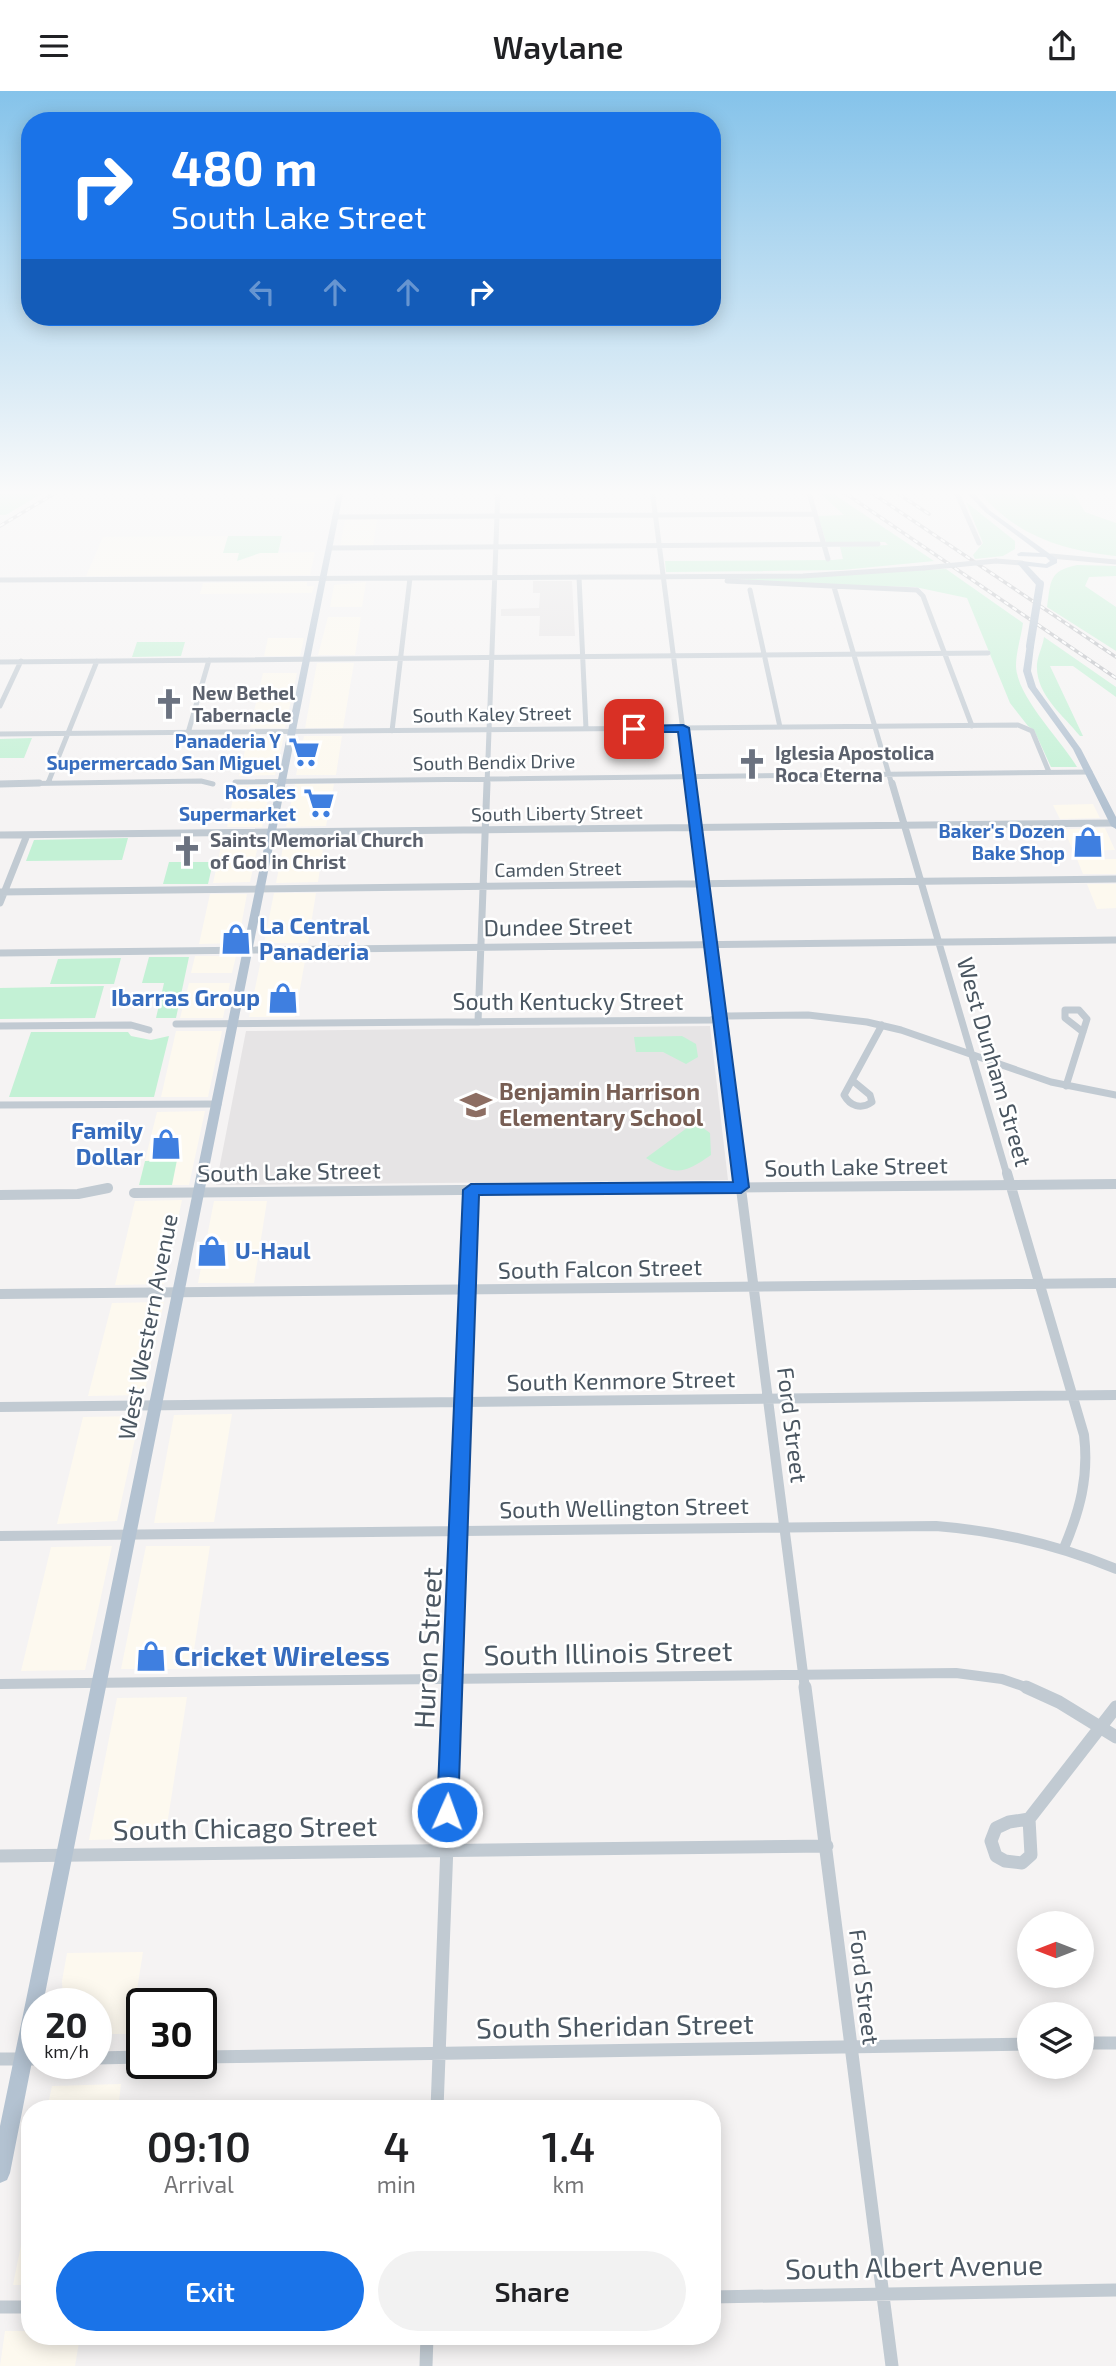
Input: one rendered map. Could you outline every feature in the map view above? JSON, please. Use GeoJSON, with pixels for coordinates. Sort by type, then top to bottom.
{"type":"FeatureCollection","features":[{"type":"Feature","properties":{"kind":"main road","name":"West Western Avenue"},"geometry":{"type":"LineString","coordinates":[[43,1988],[66,1855],[321,595]]}},
{"type":"Feature","properties":{"kind":"main road"},"geometry":{"type":"LineString","coordinates":[[1038,595],[1027,664],[1032,687],[1068,735],[1090,772],[1115,825]]}},
{"type":"Feature","properties":{"kind":"main road","name":"West Western Avenue"},"geometry":{"type":"LineString","coordinates":[[0,2173],[25,2079]]}},
{"type":"Feature","properties":{"kind":"street"},"geometry":{"type":"LineString","coordinates":[[392,731],[408,595]]}},
{"type":"Feature","properties":{"kind":"street"},"geometry":{"type":"LineString","coordinates":[[478,1022],[494,595]]}},
{"type":"Feature","properties":{"kind":"street"},"geometry":{"type":"LineString","coordinates":[[580,595],[586,729]]}},
{"type":"Feature","properties":{"kind":"street","name":"Ford Street"},"geometry":{"type":"LineString","coordinates":[[666,595],[892,2366]]}},
{"type":"Feature","properties":{"kind":"street"},"geometry":{"type":"LineString","coordinates":[[751,595],[780,727]]}},
{"type":"Feature","properties":{"kind":"street","name":"West Dunham Street"},"geometry":{"type":"LineString","coordinates":[[837,595],[1084,1435],[1087,1474],[1084,1498],[1064,1548]]}},
{"type":"Feature","properties":{"kind":"street"},"geometry":{"type":"LineString","coordinates":[[922,595],[972,726]]}},
{"type":"Feature","properties":{"kind":"street"},"geometry":{"type":"LineString","coordinates":[[0,661],[988,653]]}},
{"type":"Feature","properties":{"kind":"street"},"geometry":{"type":"LineString","coordinates":[[188,733],[209,660]]}},
{"type":"Feature","properties":{"kind":"street"},"geometry":{"type":"LineString","coordinates":[[0,706],[21,661]]}},
{"type":"Feature","properties":{"kind":"street"},"geometry":{"type":"LineString","coordinates":[[48,783],[97,661]]}},
{"type":"Feature","properties":{"kind":"street","name":"South Kaley Street"},"geometry":{"type":"LineString","coordinates":[[0,734],[1026,727],[1032,731],[1049,772]]}},
{"type":"Feature","properties":{"kind":"street","name":"South Bendix Drive"},"geometry":{"type":"LineString","coordinates":[[235,782],[1090,772]]}},
{"type":"Feature","properties":{"kind":"street"},"geometry":{"type":"LineString","coordinates":[[0,784],[201,781],[213,784]]}},
{"type":"Feature","properties":{"kind":"street","name":"South Liberty Street"},"geometry":{"type":"LineString","coordinates":[[0,835],[1115,825]]}},
{"type":"Feature","properties":{"kind":"street"},"geometry":{"type":"LineString","coordinates":[[0,903],[2,892],[27,835]]}},
{"type":"Feature","properties":{"kind":"street","name":"Camden Street"},"geometry":{"type":"LineString","coordinates":[[2,892],[1116,879]]}},
{"type":"Feature","properties":{"kind":"street","name":"Dundee Street"},"geometry":{"type":"LineString","coordinates":[[0,953],[1116,940]]}},
{"type":"Feature","properties":{"kind":"street","name":"South Kentucky Street"},"geometry":{"type":"LineString","coordinates":[[176,1024],[478,1022],[808,1015],[847,1018],[882,1025],[1066,1086],[1116,1095]]}},
{"type":"Feature","properties":{"kind":"street"},"geometry":{"type":"LineString","coordinates":[[0,1026],[120,1024],[149,1030]]}},
{"type":"Feature","properties":{"kind":"street"},"geometry":{"type":"LineString","coordinates":[[853,1081],[882,1025]]}},
{"type":"Feature","properties":{"kind":"street"},"geometry":{"type":"LineString","coordinates":[[1066,1086],[1083,1032]]}},
{"type":"Feature","properties":{"kind":"street"},"geometry":{"type":"LineString","coordinates":[[0,1105],[218,1104]]}},
{"type":"Feature","properties":{"kind":"street","name":"South Lake Street"},"geometry":{"type":"LineString","coordinates":[[135,1193],[1116,1184]]}},
{"type":"Feature","properties":{"kind":"street"},"geometry":{"type":"LineString","coordinates":[[0,1195],[78,1194],[108,1188]]}},
{"type":"Feature","properties":{"kind":"street","name":"Huron Street"},"geometry":{"type":"LineString","coordinates":[[437,2100],[471,1190]]}},
{"type":"Feature","properties":{"kind":"street","name":"South Falcon Street"},"geometry":{"type":"LineString","coordinates":[[0,1294],[1116,1283]]}},
{"type":"Feature","properties":{"kind":"street","name":"South Kenmore Street"},"geometry":{"type":"LineString","coordinates":[[0,1407],[1116,1395]]}},
{"type":"Feature","properties":{"kind":"street","name":"South Wellington Street"},"geometry":{"type":"LineString","coordinates":[[0,1536],[936,1526],[972,1528],[1028,1538],[1064,1548],[1116,1569]]}},
{"type":"Feature","properties":{"kind":"street","name":"South Illinois Street"},"geometry":{"type":"LineString","coordinates":[[0,1684],[956,1673],[997,1677],[1031,1687],[1056,1698],[1116,1737]]}},
{"type":"Feature","properties":{"kind":"street"},"geometry":{"type":"LineString","coordinates":[[1030,1818],[1116,1707]]}},
{"type":"Feature","properties":{"kind":"street","name":"South Chicago Street"},"geometry":{"type":"LineString","coordinates":[[0,1856],[827,1846]]}},
{"type":"Feature","properties":{"kind":"street"},"geometry":{"type":"LineString","coordinates":[[1094,2043],[1116,2043]]}},
{"type":"Feature","properties":{"kind":"street","name":"South Sheridan Street"},"geometry":{"type":"LineString","coordinates":[[217,2057],[1017,2044]]}},
{"type":"Feature","properties":{"kind":"street"},"geometry":{"type":"LineString","coordinates":[[0,2059],[21,2059]]}},
{"type":"Feature","properties":{"kind":"street","name":"South Albert Avenue"},"geometry":{"type":"LineString","coordinates":[[721,2297],[1116,2290]]}},
{"type":"Feature","properties":{"kind":"street"},"geometry":{"type":"LineString","coordinates":[[0,2307],[21,2307]]}},
{"type":"Feature","properties":{"kind":"street"},"geometry":{"type":"LineString","coordinates":[[426,2366],[427,2345]]}},
{"type":"Feature","properties":{"kind":"shaded area"},"geometry":{"type":"Polygon","coordinates":[[[332,595],[364,595],[362,607],[330,607],[332,595]]]}},
{"type":"Feature","properties":{"kind":"shaded area"},"geometry":{"type":"Polygon","coordinates":[[[540,595],[573,595],[575,636],[539,636],[540,616],[501,616],[501,609],[539,608],[540,595]]]}},
{"type":"Feature","properties":{"kind":"shaded area"},"geometry":{"type":"Polygon","coordinates":[[[328,617],[361,617],[355,655],[318,655],[328,617]]]}},
{"type":"Feature","properties":{"kind":"shaded area"},"geometry":{"type":"Polygon","coordinates":[[[268,638],[304,638],[300,656],[264,656],[268,638]]]}},
{"type":"Feature","properties":{"kind":"shaded area"},"geometry":{"type":"Polygon","coordinates":[[[317,663],[354,663],[343,728],[305,728],[317,663]]]}},
{"type":"Feature","properties":{"kind":"shaded area"},"geometry":{"type":"Polygon","coordinates":[[[263,673],[297,673],[285,728],[250,728],[263,673]]]}},
{"type":"Feature","properties":{"kind":"shaded area"},"geometry":{"type":"Polygon","coordinates":[[[284,736],[275,775],[239,776],[248,737],[284,736]]]}},
{"type":"Feature","properties":{"kind":"shaded area"},"geometry":{"type":"Polygon","coordinates":[[[304,736],[342,736],[336,775],[296,775],[304,736]]]}},
{"type":"Feature","properties":{"kind":"shaded area"},"geometry":{"type":"Polygon","coordinates":[[[295,784],[334,784],[326,826],[286,827],[295,784]]]}},
{"type":"Feature","properties":{"kind":"shaded area"},"geometry":{"type":"Polygon","coordinates":[[[236,785],[271,785],[262,827],[227,827],[236,785]]]}},
{"type":"Feature","properties":{"kind":"shaded area"},"geometry":{"type":"Polygon","coordinates":[[[1093,804],[1100,818],[1060,819],[1053,805],[1093,804]]]}},
{"type":"Feature","properties":{"kind":"shaded area"},"geometry":{"type":"Polygon","coordinates":[[[1105,828],[1115,850],[1073,851],[1064,829],[1105,828]]]}},
{"type":"Feature","properties":{"kind":"shaded area"},"geometry":{"type":"Polygon","coordinates":[[[260,836],[250,882],[213,883],[223,837],[260,836]]]}},
{"type":"Feature","properties":{"kind":"shaded area"},"geometry":{"type":"Polygon","coordinates":[[[325,836],[318,882],[276,883],[285,837],[325,836]]]}},
{"type":"Feature","properties":{"kind":"shaded area"},"geometry":{"type":"Polygon","coordinates":[[[1077,859],[1116,859],[1116,874],[1083,874],[1077,859]]]}},
{"type":"Feature","properties":{"kind":"shaded area"},"geometry":{"type":"Polygon","coordinates":[[[1087,884],[1116,884],[1116,908],[1097,909],[1087,884]]]}},
{"type":"Feature","properties":{"kind":"shaded area"},"geometry":{"type":"Polygon","coordinates":[[[274,893],[316,893],[308,943],[264,943],[274,893]]]}},
{"type":"Feature","properties":{"kind":"shaded area"},"geometry":{"type":"Polygon","coordinates":[[[210,894],[247,894],[238,943],[199,944],[210,894]]]}},
{"type":"Feature","properties":{"kind":"shaded area"},"geometry":{"type":"Polygon","coordinates":[[[262,955],[306,955],[295,1017],[249,1017],[262,955]]]}},
{"type":"Feature","properties":{"kind":"shaded area"},"geometry":{"type":"Polygon","coordinates":[[[195,956],[236,956],[232,973],[191,973],[195,956]]]}},
{"type":"Feature","properties":{"kind":"shaded area"},"geometry":{"type":"Polygon","coordinates":[[[189,983],[230,983],[223,1018],[180,1018],[189,983]]]}},
{"type":"Feature","properties":{"kind":"shaded area","name":"Benjamin Harrison Elementary School"},"geometry":{"type":"Polygon","coordinates":[[[710,1026],[728,1180],[216,1185],[246,1031],[710,1026]]]}},
{"type":"Feature","properties":{"kind":"shaded area"},"geometry":{"type":"Polygon","coordinates":[[[176,1031],[222,1031],[208,1097],[161,1097],[176,1031]]]}},
{"type":"Feature","properties":{"kind":"shaded area"},"geometry":{"type":"Polygon","coordinates":[[[205,1111],[189,1185],[139,1185],[157,1112],[205,1111]]]}},
{"type":"Feature","properties":{"kind":"shaded area"},"geometry":{"type":"Polygon","coordinates":[[[182,1200],[164,1284],[115,1285],[135,1201],[182,1200]]]}},
{"type":"Feature","properties":{"kind":"shaded area"},"geometry":{"type":"Polygon","coordinates":[[[214,1201],[267,1201],[254,1283],[198,1283],[214,1201]]]}},
{"type":"Feature","properties":{"kind":"shaded area"},"geometry":{"type":"Polygon","coordinates":[[[164,1302],[144,1395],[88,1396],[112,1303],[164,1302]]]}},
{"type":"Feature","properties":{"kind":"shaded area"},"geometry":{"type":"Polygon","coordinates":[[[232,1414],[214,1522],[154,1523],[174,1415],[232,1414]]]}},
{"type":"Feature","properties":{"kind":"shaded area"},"geometry":{"type":"Polygon","coordinates":[[[140,1416],[117,1521],[57,1524],[83,1417],[140,1416]]]}},
{"type":"Feature","properties":{"kind":"shaded area"},"geometry":{"type":"Polygon","coordinates":[[[112,1546],[85,1670],[21,1671],[51,1547],[112,1546]]]}},
{"type":"Feature","properties":{"kind":"shaded area"},"geometry":{"type":"Polygon","coordinates":[[[146,1546],[210,1546],[191,1669],[121,1669],[146,1546]]]}},
{"type":"Feature","properties":{"kind":"shaded area"},"geometry":{"type":"Polygon","coordinates":[[[187,1697],[165,1838],[89,1840],[117,1698],[187,1697]]]}},
{"type":"Feature","properties":{"kind":"shaded area"},"geometry":{"type":"Polygon","coordinates":[[[143,1952],[137,1988],[126,1988],[126,2034],[112,2034],[112,1988],[62,1988],[67,1953],[143,1952]]]}},
{"type":"Feature","properties":{"kind":"shaded area"},"geometry":{"type":"Polygon","coordinates":[[[121,2084],[119,2100],[49,2100],[52,2086],[121,2084]]]}},
{"type":"Feature","properties":{"kind":"shaded area"},"geometry":{"type":"Polygon","coordinates":[[[21,2245],[21,2285],[13,2285],[21,2245]]]}},
{"type":"Feature","properties":{"kind":"shaded area"},"geometry":{"type":"Polygon","coordinates":[[[5,2331],[21,2331],[21,2345],[78,2345],[75,2366],[0,2366],[5,2331]]]}},
{"type":"Feature","properties":{"kind":"green space"},"geometry":{"type":"Polygon","coordinates":[[[954,595],[983,595],[1023,623],[1016,661],[1018,678],[1031,704],[1077,767],[1051,767],[1034,730],[1010,703],[967,598],[954,595]]]}},
{"type":"Feature","properties":{"kind":"green space"},"geometry":{"type":"Polygon","coordinates":[[[1049,595],[1099,595],[1116,607],[1116,651],[1047,607],[1049,595]]]}},
{"type":"Feature","properties":{"kind":"green space"},"geometry":{"type":"Polygon","coordinates":[[[1044,637],[1116,687],[1116,697],[1073,666],[1050,666],[1083,736],[1058,712],[1040,685],[1037,664],[1044,637]]]}},
{"type":"Feature","properties":{"kind":"green space"},"geometry":{"type":"Polygon","coordinates":[[[137,642],[185,642],[181,656],[132,657],[137,642]]]}},
{"type":"Feature","properties":{"kind":"green space"},"geometry":{"type":"Polygon","coordinates":[[[32,738],[24,758],[0,758],[0,739],[32,738]]]}},
{"type":"Feature","properties":{"kind":"green space"},"geometry":{"type":"Polygon","coordinates":[[[128,838],[122,860],[26,861],[34,840],[128,838]]]}},
{"type":"Feature","properties":{"kind":"green space"},"geometry":{"type":"Polygon","coordinates":[[[169,862],[213,862],[208,884],[163,884],[169,862]]]}},
{"type":"Feature","properties":{"kind":"green space"},"geometry":{"type":"Polygon","coordinates":[[[149,957],[189,957],[176,1018],[156,1018],[164,983],[142,983],[149,957]]]}},
{"type":"Feature","properties":{"kind":"green space"},"geometry":{"type":"Polygon","coordinates":[[[121,958],[114,984],[50,984],[58,959],[121,958]]]}},
{"type":"Feature","properties":{"kind":"green space"},"geometry":{"type":"Polygon","coordinates":[[[104,986],[95,1018],[0,1019],[0,988],[104,986]]]}},
{"type":"Feature","properties":{"kind":"green space"},"geometry":{"type":"Polygon","coordinates":[[[31,1032],[128,1032],[131,1036],[151,1040],[169,1036],[154,1097],[9,1097],[31,1032]]]}},
{"type":"Feature","properties":{"kind":"green space"},"geometry":{"type":"Polygon","coordinates":[[[682,1036],[696,1044],[698,1057],[686,1064],[663,1052],[636,1052],[634,1037],[682,1036]]]}},
{"type":"Feature","properties":{"kind":"green space"},"geometry":{"type":"Polygon","coordinates":[[[695,1122],[710,1133],[711,1155],[694,1166],[679,1170],[665,1168],[646,1158],[695,1122]]]}},
{"type":"Feature","properties":{"kind":"green space"},"geometry":{"type":"Polygon","coordinates":[[[177,1160],[172,1185],[139,1185],[145,1161],[177,1160]]]}},
{"type":"Feature","properties":{"kind":"railway"},"geometry":{"type":"LineString","coordinates":[[995,595],[1116,678]]}},
{"type":"Feature","properties":{"kind":"railway"},"geometry":{"type":"LineString","coordinates":[[1024,595],[1116,657]]}},
{"type":"Feature","properties":{"kind":"place","name":"New Bethel Tabernacle"},"geometry":{"type":"Point","coordinates":[169,704]}},
{"type":"Feature","properties":{"kind":"place","name":"Panaderia Y Supermercado San Miguel"},"geometry":{"type":"Point","coordinates":[304,752]}},
{"type":"Feature","properties":{"kind":"place","name":"Iglesia Apostolica Roca Eterna"},"geometry":{"type":"Point","coordinates":[752,764]}},
{"type":"Feature","properties":{"kind":"place","name":"Rosales Supermarket"},"geometry":{"type":"Point","coordinates":[319,803]}},
{"type":"Feature","properties":{"kind":"place","name":"Baker's Dozen Bake Shop"},"geometry":{"type":"Point","coordinates":[1088,842]}},
{"type":"Feature","properties":{"kind":"place","name":"Saints Memorial Church of God in Christ"},"geometry":{"type":"Point","coordinates":[187,851]}},
{"type":"Feature","properties":{"kind":"place","name":"La Central Panaderia"},"geometry":{"type":"Point","coordinates":[236,939]}},
{"type":"Feature","properties":{"kind":"place","name":"Ibarras Group"},"geometry":{"type":"Point","coordinates":[283,998]}},
{"type":"Feature","properties":{"kind":"place","name":"Benjamin Harrison Elementary School"},"geometry":{"type":"Point","coordinates":[476,1105]}},
{"type":"Feature","properties":{"kind":"place","name":"Family Dollar"},"geometry":{"type":"Point","coordinates":[166,1144]}},
{"type":"Feature","properties":{"kind":"place","name":"U-Haul"},"geometry":{"type":"Point","coordinates":[212,1251]}},
{"type":"Feature","properties":{"kind":"place","name":"Cricket Wireless"},"geometry":{"type":"Point","coordinates":[151,1656]}},
{"type":"Feature","properties":{"kind":"route"},"geometry":{"type":"LineString","coordinates":[[447,1812],[460,1531],[471,1190],[741,1187],[683,728],[634,729]]}}]}
